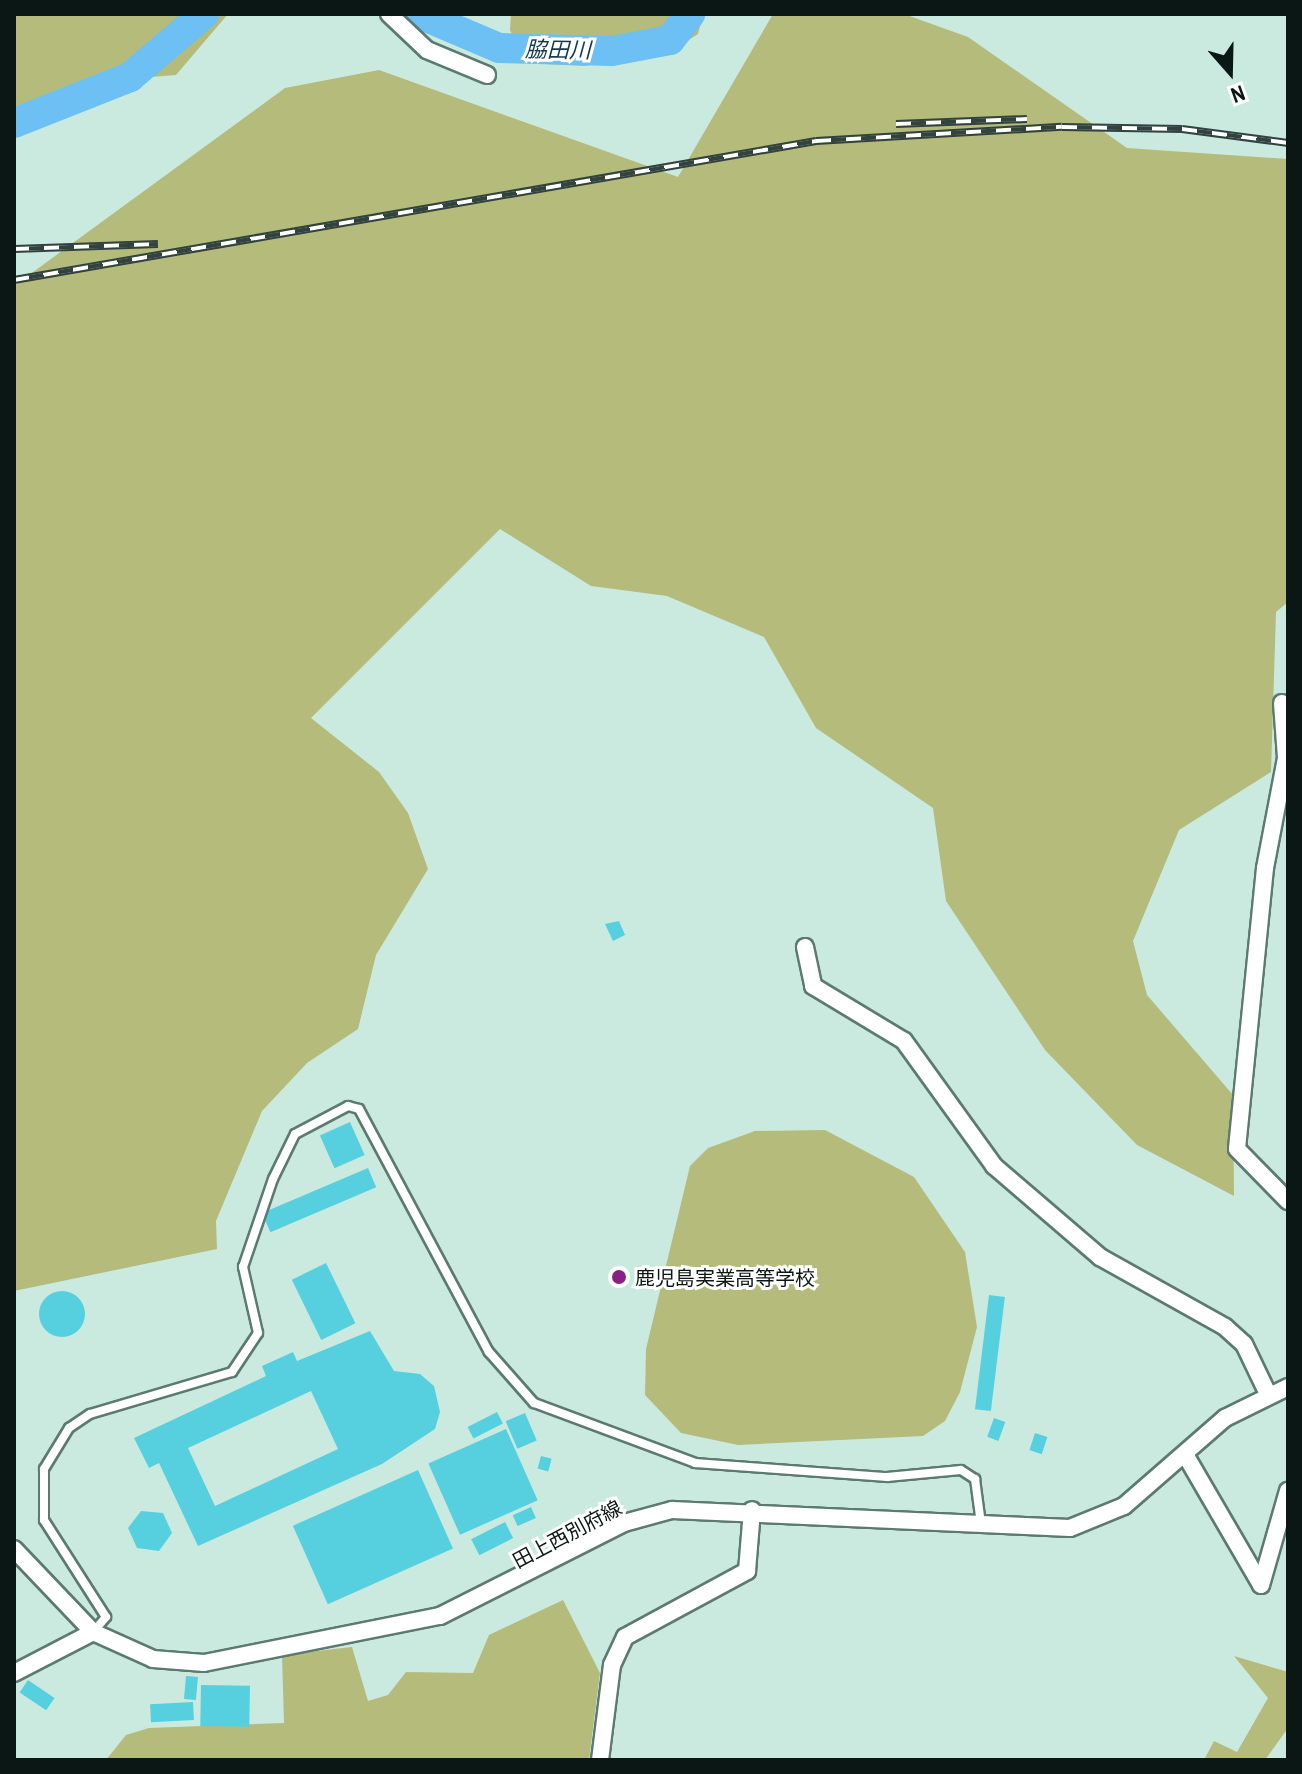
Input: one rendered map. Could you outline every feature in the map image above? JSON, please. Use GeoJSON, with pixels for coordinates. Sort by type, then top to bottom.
{"type":"FeatureCollection","features":[{"type":"Feature","properties":{"kind":"street"},"geometry":{"type":"LineString","coordinates":[[389,14],[427,50],[487,75]]}},
{"type":"Feature","properties":{"kind":"street"},"geometry":{"type":"LineString","coordinates":[[1282,703],[1286,758],[1265,868],[1237,1149],[1288,1201]]}},
{"type":"Feature","properties":{"kind":"street"},"geometry":{"type":"LineString","coordinates":[[805,947],[813,986],[904,1041],[994,1166],[1100,1257],[1225,1327],[1244,1344],[1267,1392]]}},
{"type":"Feature","properties":{"kind":"street","name":"田上西別府線"},"geometry":{"type":"LineString","coordinates":[[14,1549],[93,1632],[153,1659],[204,1663],[390,1631],[482,1599],[624,1523],[672,1510],[752,1510],[1045,1531],[1091,1522],[1156,1485],[1225,1418],[1267,1392],[1288,1387]]}},
{"type":"Feature","properties":{"kind":"street"},"geometry":{"type":"LineString","coordinates":[[1186,1456],[1261,1585],[1288,1491]]}},
{"type":"Feature","properties":{"kind":"street"},"geometry":{"type":"LineString","coordinates":[[600,1760],[612,1665],[625,1637],[747,1571],[752,1510]]}},
{"type":"Feature","properties":{"kind":"street"},"geometry":{"type":"LineString","coordinates":[[14,1673],[93,1632]]}},
{"type":"Feature","properties":{"kind":"lane"},"geometry":{"type":"LineString","coordinates":[[93,1632],[106,1617],[44,1520],[44,1469],[69,1428],[90,1414],[232,1372],[258,1333],[243,1267],[273,1179],[295,1134],[348,1106],[359,1109],[489,1352],[534,1403],[695,1463],[887,1477],[961,1470],[975,1479],[981,1528]]}},
{"type":"Feature","properties":{"kind":"green space"},"geometry":{"type":"Polygon","coordinates":[[[14,14],[228,14],[176,75],[112,80],[14,114],[14,14]]]}},
{"type":"Feature","properties":{"kind":"green space"},"geometry":{"type":"Polygon","coordinates":[[[511,14],[703,14],[698,34],[666,54],[584,66],[525,63],[510,30],[511,14]]]}},
{"type":"Feature","properties":{"kind":"green space"},"geometry":{"type":"Polygon","coordinates":[[[773,14],[904,14],[968,37],[1127,148],[1288,159],[1288,602],[1276,612],[1271,772],[1179,830],[1133,941],[1147,995],[1233,1095],[1234,1196],[1137,1145],[1045,1050],[946,901],[933,808],[816,728],[764,637],[667,596],[591,586],[500,529],[311,718],[379,772],[408,813],[428,869],[376,955],[358,1029],[307,1063],[262,1111],[216,1221],[217,1249],[14,1291],[14,286],[285,88],[379,70],[678,177],[773,14]]]}},
{"type":"Feature","properties":{"kind":"green space"},"geometry":{"type":"Polygon","coordinates":[[[825,1130],[914,1177],[965,1252],[977,1327],[960,1392],[945,1421],[923,1436],[738,1445],[681,1433],[645,1395],[646,1349],[690,1166],[708,1148],[755,1131],[825,1130]]]}},
{"type":"Feature","properties":{"kind":"green space"},"geometry":{"type":"Polygon","coordinates":[[[563,1600],[600,1673],[589,1760],[106,1760],[126,1735],[149,1728],[284,1723],[282,1655],[352,1647],[368,1701],[388,1695],[406,1672],[473,1673],[489,1635],[563,1600]]]}},
{"type":"Feature","properties":{"kind":"green space"},"geometry":{"type":"Polygon","coordinates":[[[1234,1656],[1288,1672],[1288,1728],[1265,1760],[1204,1760],[1214,1741],[1237,1752],[1268,1698],[1234,1656]]]}},
{"type":"Feature","properties":{"kind":"building"},"geometry":{"type":"Polygon","coordinates":[[[619,921],[625,935],[613,941],[605,924],[619,921]]]}},
{"type":"Feature","properties":{"kind":"building"},"geometry":{"type":"Polygon","coordinates":[[[350,1122],[365,1155],[334,1168],[320,1135],[350,1122]]]}},
{"type":"Feature","properties":{"kind":"building"},"geometry":{"type":"Polygon","coordinates":[[[368,1168],[376,1187],[270,1232],[262,1213],[368,1168]]]}},
{"type":"Feature","properties":{"kind":"building"},"geometry":{"type":"Polygon","coordinates":[[[326,1263],[355,1323],[321,1340],[292,1280],[326,1263]]]}},
{"type":"Feature","properties":{"kind":"building"},"geometry":{"type":"Polygon","coordinates":[[[62,1291],[79,1297],[85,1314],[79,1331],[62,1337],[45,1331],[39,1314],[45,1297],[62,1291]]]}},
{"type":"Feature","properties":{"kind":"building"},"geometry":{"type":"Polygon","coordinates":[[[989,1295],[1005,1297],[991,1411],[975,1409],[989,1295]]]}},
{"type":"Feature","properties":{"kind":"building"},"geometry":{"type":"Polygon","coordinates":[[[370,1331],[394,1371],[420,1374],[434,1386],[440,1412],[435,1429],[382,1464],[198,1546],[159,1463],[149,1468],[134,1438],[266,1376],[262,1366],[293,1352],[297,1361],[370,1331]],[[311,1391],[188,1448],[215,1506],[338,1449],[311,1391]]]}},
{"type":"Feature","properties":{"kind":"building"},"geometry":{"type":"Polygon","coordinates":[[[497,1412],[503,1424],[473,1439],[468,1427],[497,1412]]]}},
{"type":"Feature","properties":{"kind":"building"},"geometry":{"type":"Polygon","coordinates":[[[525,1413],[537,1441],[517,1449],[506,1421],[525,1413]]]}},
{"type":"Feature","properties":{"kind":"building"},"geometry":{"type":"Polygon","coordinates":[[[994,1418],[1005,1422],[998,1441],[987,1437],[994,1418]]]}},
{"type":"Feature","properties":{"kind":"building"},"geometry":{"type":"Polygon","coordinates":[[[506,1429],[538,1500],[460,1535],[428,1464],[506,1429]]]}},
{"type":"Feature","properties":{"kind":"building"},"geometry":{"type":"Polygon","coordinates":[[[1035,1433],[1047,1437],[1042,1454],[1029,1450],[1035,1433]]]}},
{"type":"Feature","properties":{"kind":"building"},"geometry":{"type":"Polygon","coordinates":[[[541,1456],[552,1459],[548,1471],[538,1469],[541,1456]]]}},
{"type":"Feature","properties":{"kind":"building"},"geometry":{"type":"Polygon","coordinates":[[[418,1470],[453,1549],[328,1604],[293,1526],[418,1470]]]}},
{"type":"Feature","properties":{"kind":"building"},"geometry":{"type":"Polygon","coordinates":[[[531,1507],[536,1518],[518,1526],[513,1515],[531,1507]]]}},
{"type":"Feature","properties":{"kind":"building"},"geometry":{"type":"Polygon","coordinates":[[[141,1511],[163,1513],[172,1533],[159,1551],[137,1548],[128,1528],[141,1511]]]}},
{"type":"Feature","properties":{"kind":"building"},"geometry":{"type":"Polygon","coordinates":[[[505,1522],[513,1538],[479,1555],[471,1539],[505,1522]]]}},
{"type":"Feature","properties":{"kind":"building"},"geometry":{"type":"Polygon","coordinates":[[[186,1676],[198,1677],[196,1700],[184,1699],[186,1676]]]}},
{"type":"Feature","properties":{"kind":"building"},"geometry":{"type":"Polygon","coordinates":[[[28,1680],[55,1698],[46,1710],[20,1692],[28,1680]]]}},
{"type":"Feature","properties":{"kind":"building"},"geometry":{"type":"Polygon","coordinates":[[[201,1685],[250,1686],[249,1727],[200,1726],[201,1685]]]}},
{"type":"Feature","properties":{"kind":"building"},"geometry":{"type":"Polygon","coordinates":[[[193,1702],[194,1720],[151,1722],[150,1704],[193,1702]]]}},
{"type":"Feature","properties":{"kind":"waterway","name":"脇田川"},"geometry":{"type":"LineString","coordinates":[[14,123],[130,77],[204,14]]}},
{"type":"Feature","properties":{"kind":"waterway","name":"脇田川"},"geometry":{"type":"LineString","coordinates":[[419,14],[499,48],[612,51],[670,40],[690,14]]}},
{"type":"Feature","properties":{"kind":"railway"},"geometry":{"type":"LineString","coordinates":[[896,124],[1027,119]]}},
{"type":"Feature","properties":{"kind":"railway"},"geometry":{"type":"LineString","coordinates":[[14,280],[816,141],[1062,127],[1182,129],[1288,143]]}},
{"type":"Feature","properties":{"kind":"railway"},"geometry":{"type":"LineString","coordinates":[[14,249],[158,244]]}},
{"type":"Feature","properties":{"kind":"place","name":"鹿児島実業高等学校"},"geometry":{"type":"Point","coordinates":[619,1277]}}]}
